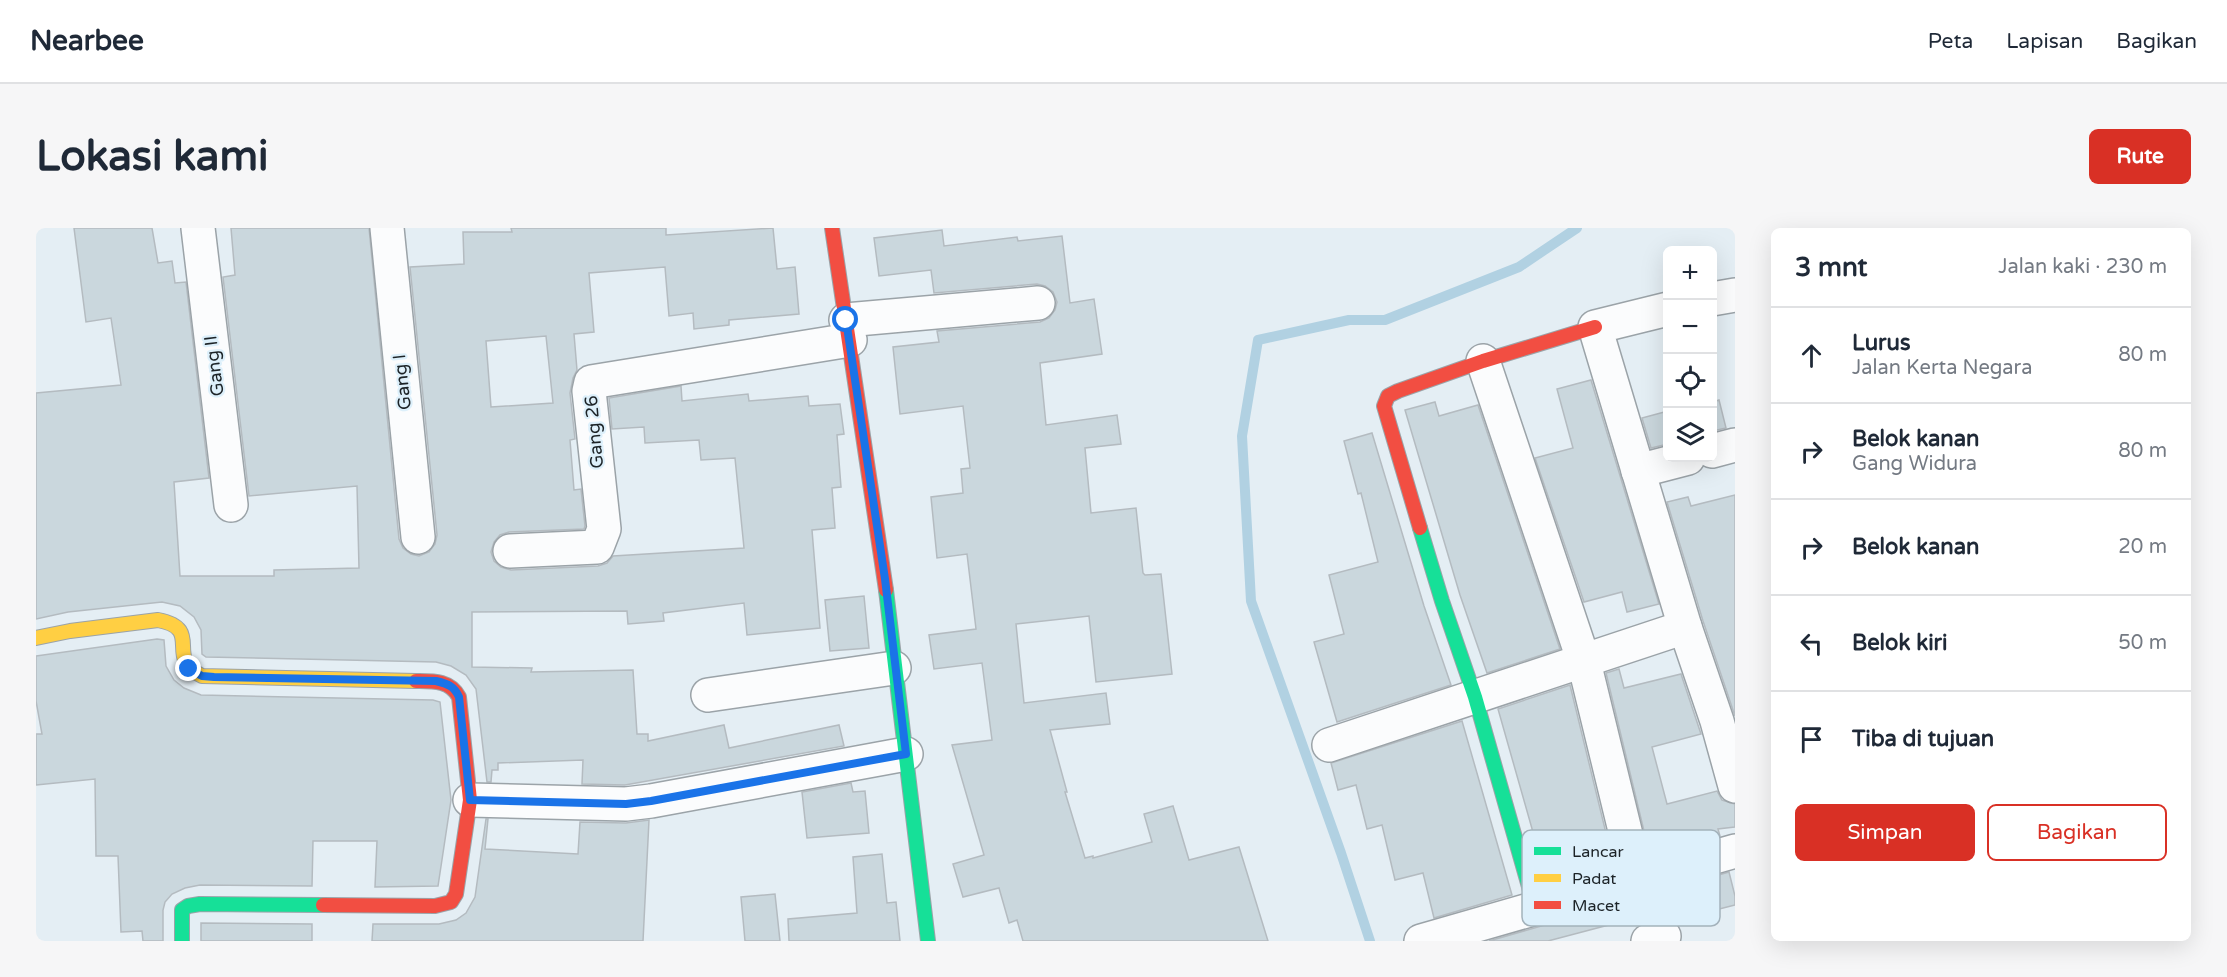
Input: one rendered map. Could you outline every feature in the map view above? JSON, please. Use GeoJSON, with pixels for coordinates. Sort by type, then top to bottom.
{"type":"FeatureCollection","features":[{"type":"Feature","properties":{"kind":"street","name":"Gang II"},"geometry":{"type":"LineString","coordinates":[[198,228],[231,505]]}},
{"type":"Feature","properties":{"kind":"street","name":"Gang I"},"geometry":{"type":"LineString","coordinates":[[387,228],[418,537]]}},
{"type":"Feature","properties":{"kind":"street"},"geometry":{"type":"LineString","coordinates":[[832,228],[883,567],[928,941]]}},
{"type":"Feature","properties":{"kind":"street"},"geometry":{"type":"LineString","coordinates":[[1717,298],[1735,295]]}},
{"type":"Feature","properties":{"kind":"street"},"geometry":{"type":"LineString","coordinates":[[848,330],[1038,303]]}},
{"type":"Feature","properties":{"kind":"street"},"geometry":{"type":"LineString","coordinates":[[1522,864],[1474,697],[1442,601],[1384,406],[1385,400],[1390,394],[1483,361],[1595,327],[1663,310]]}},
{"type":"Feature","properties":{"kind":"street"},"geometry":{"type":"LineString","coordinates":[[1595,327],[1685,627],[1730,751],[1735,786]]}},
{"type":"Feature","properties":{"kind":"street","name":"Gang 26"},"geometry":{"type":"LineString","coordinates":[[510,551],[597,547],[601,539],[604,529],[589,391],[591,382],[848,330]]}},
{"type":"Feature","properties":{"kind":"street"},"geometry":{"type":"LineString","coordinates":[[1483,361],[1584,662],[1625,830]]}},
{"type":"Feature","properties":{"kind":"street"},"geometry":{"type":"LineString","coordinates":[[1717,450],[1735,445]]}},
{"type":"Feature","properties":{"kind":"street"},"geometry":{"type":"LineString","coordinates":[[1638,471],[1673,462]]}},
{"type":"Feature","properties":{"kind":"street"},"geometry":{"type":"LineString","coordinates":[[36,638],[70,631],[158,620],[167,621],[177,625],[183,633],[184,658],[189,669],[202,676],[436,681],[449,684],[456,689],[459,697],[470,800],[456,894],[451,902],[435,906],[200,903],[182,910],[182,941]]}},
{"type":"Feature","properties":{"kind":"street"},"geometry":{"type":"LineString","coordinates":[[1329,745],[1685,627]]}},
{"type":"Feature","properties":{"kind":"street"},"geometry":{"type":"LineString","coordinates":[[708,695],[894,668]]}},
{"type":"Feature","properties":{"kind":"street"},"geometry":{"type":"LineString","coordinates":[[470,800],[626,804],[906,754]]}},
{"type":"Feature","properties":{"kind":"street"},"geometry":{"type":"LineString","coordinates":[[1720,855],[1735,851]]}},
{"type":"Feature","properties":{"kind":"street"},"geometry":{"type":"LineString","coordinates":[[1421,941],[1522,913]]}},
{"type":"Feature","properties":{"kind":"building"},"geometry":{"type":"Polygon","coordinates":[[[74,228],[152,228],[158,263],[172,261],[175,283],[186,282],[209,478],[174,482],[180,576],[274,576],[274,570],[359,568],[357,486],[249,496],[223,277],[235,275],[231,228],[369,228],[399,539],[403,548],[419,556],[429,552],[435,544],[437,535],[410,267],[464,264],[463,232],[512,232],[511,228],[666,228],[666,235],[773,228],[777,269],[795,267],[799,314],[729,320],[729,325],[694,329],[693,313],[669,316],[665,267],[589,273],[594,332],[574,334],[577,370],[570,393],[575,439],[570,440],[574,490],[581,489],[584,529],[509,532],[500,535],[494,542],[491,552],[494,561],[501,567],[511,570],[598,566],[607,563],[613,556],[744,548],[735,458],[701,460],[699,440],[645,443],[644,427],[612,429],[609,398],[681,386],[682,401],[748,394],[749,401],[808,396],[809,406],[840,404],[844,434],[837,435],[841,487],[832,488],[835,528],[812,530],[820,628],[747,635],[744,603],[663,613],[664,621],[628,624],[627,611],[472,612],[472,667],[532,668],[531,672],[633,670],[637,734],[648,734],[648,741],[724,725],[729,748],[839,725],[844,746],[625,785],[582,784],[583,760],[498,763],[498,770],[492,770],[491,782],[487,782],[476,689],[466,675],[451,666],[436,662],[206,657],[202,654],[201,630],[194,617],[180,606],[162,602],[68,612],[36,619],[36,393],[121,385],[111,318],[86,322],[74,228]],[[546,336],[486,341],[491,407],[553,403],[546,336]]]}},
{"type":"Feature","properties":{"kind":"building"},"geometry":{"type":"Polygon","coordinates":[[[942,230],[944,246],[1017,237],[1018,241],[1062,236],[1070,303],[1094,299],[1102,354],[1040,363],[1046,425],[1117,415],[1121,444],[1085,448],[1091,513],[1136,508],[1143,573],[1145,575],[1161,574],[1172,674],[1096,682],[1089,616],[1016,624],[1024,703],[1106,693],[1110,724],[1050,730],[1067,792],[1065,792],[1085,858],[1093,856],[1093,858],[1152,842],[1144,814],[1173,806],[1189,860],[1239,847],[1268,941],[1023,941],[1017,920],[1009,923],[999,888],[963,897],[953,864],[984,855],[952,745],[992,740],[982,663],[934,669],[929,635],[976,629],[967,554],[937,558],[931,497],[963,493],[961,469],[970,468],[963,406],[900,414],[893,347],[939,342],[937,331],[1040,322],[1049,318],[1057,302],[1053,292],[1037,284],[934,293],[931,270],[879,276],[874,238],[942,230]]]}},
{"type":"Feature","properties":{"kind":"building"},"geometry":{"type":"Polygon","coordinates":[[[1591,380],[1659,604],[1627,612],[1622,592],[1584,602],[1535,458],[1573,448],[1557,389],[1591,380]]]}},
{"type":"Feature","properties":{"kind":"building"},"geometry":{"type":"Polygon","coordinates":[[[1719,400],[1726,428],[1717,430],[1717,408],[1719,400]]]}},
{"type":"Feature","properties":{"kind":"building"},"geometry":{"type":"Polygon","coordinates":[[[1435,402],[1439,416],[1478,405],[1560,649],[1487,673],[1460,595],[1405,410],[1435,402]]]}},
{"type":"Feature","properties":{"kind":"building"},"geometry":{"type":"Polygon","coordinates":[[[1663,412],[1663,445],[1651,448],[1642,418],[1663,412]]]}},
{"type":"Feature","properties":{"kind":"building"},"geometry":{"type":"Polygon","coordinates":[[[1372,433],[1424,606],[1451,685],[1337,722],[1314,642],[1344,634],[1329,575],[1378,562],[1361,493],[1358,494],[1344,441],[1372,433]]]}},
{"type":"Feature","properties":{"kind":"building"},"geometry":{"type":"Polygon","coordinates":[[[1735,495],[1735,716],[1667,502],[1688,497],[1691,506],[1735,495]]]}},
{"type":"Feature","properties":{"kind":"building"},"geometry":{"type":"Polygon","coordinates":[[[864,596],[869,648],[830,651],[825,600],[864,596]]]}},
{"type":"Feature","properties":{"kind":"building"},"geometry":{"type":"Polygon","coordinates":[[[157,639],[164,640],[166,666],[174,680],[184,688],[201,695],[440,702],[451,800],[438,886],[375,887],[377,841],[313,841],[312,886],[200,885],[185,888],[172,894],[165,902],[163,941],[143,941],[142,931],[121,932],[118,856],[96,856],[95,779],[36,785],[36,734],[42,734],[36,701],[36,656],[157,639]]]}},
{"type":"Feature","properties":{"kind":"building"},"geometry":{"type":"Polygon","coordinates":[[[1619,669],[1624,688],[1681,674],[1701,734],[1652,747],[1667,804],[1717,791],[1722,800],[1735,804],[1735,827],[1718,830],[1644,830],[1606,673],[1619,669]]]}},
{"type":"Feature","properties":{"kind":"building"},"geometry":{"type":"Polygon","coordinates":[[[1570,685],[1605,830],[1532,830],[1498,709],[1570,685]]]}},
{"type":"Feature","properties":{"kind":"building"},"geometry":{"type":"Polygon","coordinates":[[[1462,721],[1512,895],[1434,918],[1423,873],[1395,880],[1382,825],[1367,829],[1356,785],[1338,790],[1331,763],[1462,721]]]}},
{"type":"Feature","properties":{"kind":"building"},"geometry":{"type":"Polygon","coordinates":[[[851,783],[853,792],[865,791],[869,833],[807,838],[802,792],[851,783]]]}},
{"type":"Feature","properties":{"kind":"building"},"geometry":{"type":"Polygon","coordinates":[[[486,819],[488,819],[485,849],[578,854],[580,822],[626,823],[649,820],[643,941],[372,941],[373,924],[439,924],[456,920],[466,913],[475,897],[486,819]]]}},
{"type":"Feature","properties":{"kind":"building"},"geometry":{"type":"Polygon","coordinates":[[[882,854],[887,903],[896,902],[900,941],[789,941],[788,919],[857,913],[853,857],[882,854]]]}},
{"type":"Feature","properties":{"kind":"building"},"geometry":{"type":"Polygon","coordinates":[[[1729,872],[1735,905],[1720,909],[1720,875],[1729,872]]]}},
{"type":"Feature","properties":{"kind":"building"},"geometry":{"type":"Polygon","coordinates":[[[775,894],[780,941],[745,941],[741,897],[775,894]]]}},
{"type":"Feature","properties":{"kind":"building"},"geometry":{"type":"Polygon","coordinates":[[[201,923],[312,924],[312,941],[201,941],[201,923]]]}},
{"type":"Feature","properties":{"kind":"building"},"geometry":{"type":"Polygon","coordinates":[[[1541,926],[1605,926],[1548,941],[1489,941],[1541,926]]]}},
{"type":"Feature","properties":{"kind":"waterway"},"geometry":{"type":"LineString","coordinates":[[1370,941],[1251,601],[1242,436],[1258,340],[1349,320],[1385,320],[1519,267],[1577,228]]}},
{"type":"Feature","properties":{"kind":"traffic: fast"},"geometry":{"type":"LineString","coordinates":[[1420,528],[1475,697],[1522,862]]}},
{"type":"Feature","properties":{"kind":"traffic: fast"},"geometry":{"type":"LineString","coordinates":[[886,590],[928,941]]}},
{"type":"Feature","properties":{"kind":"traffic: fast"},"geometry":{"type":"LineString","coordinates":[[182,941],[182,910],[188,906],[200,904],[323,905]]}},
{"type":"Feature","properties":{"kind":"traffic: slow"},"geometry":{"type":"LineString","coordinates":[[36,638],[70,631],[158,620],[172,624],[179,630],[185,661],[191,669],[202,676],[416,681]]}},
{"type":"Feature","properties":{"kind":"traffic: jam"},"geometry":{"type":"LineString","coordinates":[[832,228],[886,590]]}},
{"type":"Feature","properties":{"kind":"traffic: jam"},"geometry":{"type":"LineString","coordinates":[[1420,528],[1384,406],[1388,396],[1483,361],[1595,327]]}},
{"type":"Feature","properties":{"kind":"traffic: jam"},"geometry":{"type":"LineString","coordinates":[[323,905],[435,906],[451,902],[456,894],[470,800],[459,697],[446,684],[416,681]]}},
{"type":"Feature","properties":{"kind":"route"},"geometry":{"type":"LineString","coordinates":[[189,669],[202,676],[214,677],[436,681],[449,684],[456,689],[459,697],[470,800],[626,804],[674,798],[906,754],[885,579],[846,320]]}}]}
